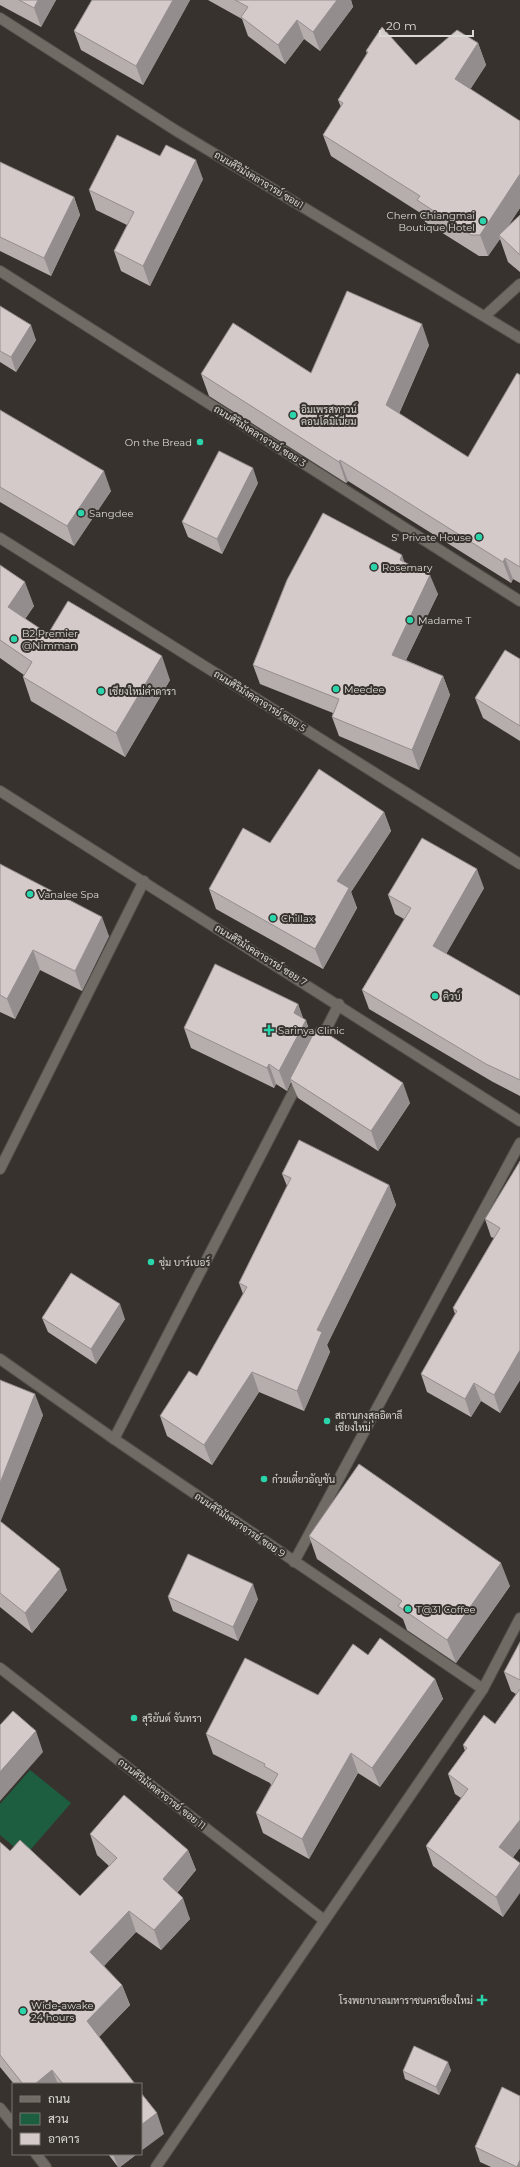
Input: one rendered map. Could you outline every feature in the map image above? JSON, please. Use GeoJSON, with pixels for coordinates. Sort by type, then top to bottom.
{"type":"FeatureCollection","features":[{"type":"Feature","properties":{"kind":"street","name":"ถนนศิริมังคลาจารย์ ซอย1"},"geometry":{"type":"LineString","coordinates":[[0,18],[175,130],[520,338]]}},
{"type":"Feature","properties":{"kind":"street","name":"ถนนศิริมังคลาจารย์ ซอย 3"},"geometry":{"type":"LineString","coordinates":[[0,271],[520,601]]}},
{"type":"Feature","properties":{"kind":"street"},"geometry":{"type":"LineString","coordinates":[[485,316],[520,284]]}},
{"type":"Feature","properties":{"kind":"street","name":"ถนนศิริมังคลาจารย์ ซอย 5"},"geometry":{"type":"LineString","coordinates":[[0,538],[520,864]]}},
{"type":"Feature","properties":{"kind":"street","name":"ถนนศิริมังคลาจารย์ ซอย 7"},"geometry":{"type":"LineString","coordinates":[[0,791],[339,1004],[520,1121]]}},
{"type":"Feature","properties":{"kind":"street"},"geometry":{"type":"LineString","coordinates":[[0,1169],[144,881]]}},
{"type":"Feature","properties":{"kind":"street"},"geometry":{"type":"LineString","coordinates":[[313,1053],[339,1004]]}},
{"type":"Feature","properties":{"kind":"street"},"geometry":{"type":"LineString","coordinates":[[114,1439],[306,1067]]}},
{"type":"Feature","properties":{"kind":"street"},"geometry":{"type":"LineString","coordinates":[[294,1562],[520,1143]]}},
{"type":"Feature","properties":{"kind":"street","name":"ถนนศิริมังคลาจารย์ ซอย 9"},"geometry":{"type":"LineString","coordinates":[[0,1359],[294,1562],[483,1689]]}},
{"type":"Feature","properties":{"kind":"street"},"geometry":{"type":"LineString","coordinates":[[156,2167],[483,1689],[520,1618]]}},
{"type":"Feature","properties":{"kind":"street","name":"ถนนศิริมังคลาจารย์ ซอย 11"},"geometry":{"type":"LineString","coordinates":[[0,1668],[324,1920]]}},
{"type":"Feature","properties":{"kind":"street"},"geometry":{"type":"LineString","coordinates":[[0,2108],[12,2123]]}},
{"type":"Feature","properties":{"kind":"street"},"geometry":{"type":"LineString","coordinates":[[37,2155],[46,2167]]}},
{"type":"Feature","properties":{"kind":"green space"},"geometry":{"type":"Polygon","coordinates":[[[30,1770],[71,1803],[25,1856],[0,1835],[0,1804],[30,1770]]]}},
{"type":"Feature","properties":{"kind":"building"},"geometry":{"type":"Polygon","coordinates":[[[19,0],[38,0],[34,8],[19,0]]]}},
{"type":"Feature","properties":{"kind":"building"},"geometry":{"type":"Polygon","coordinates":[[[92,0],[173,0],[136,66],[74,31],[92,0]]]}},
{"type":"Feature","properties":{"kind":"building"},"geometry":{"type":"Polygon","coordinates":[[[235,0],[337,0],[313,32],[297,20],[278,45],[241,17],[248,7],[235,0]]]}},
{"type":"Feature","properties":{"kind":"building"},"geometry":{"type":"Polygon","coordinates":[[[382,27],[416,65],[457,30],[478,43],[455,79],[520,121],[520,174],[480,235],[471,235],[417,200],[420,196],[323,135],[343,103],[338,100],[368,52],[366,51],[382,27]]]}},
{"type":"Feature","properties":{"kind":"building"},"geometry":{"type":"Polygon","coordinates":[[[117,135],[160,156],[166,145],[196,160],[143,266],[114,251],[134,212],[89,190],[117,135]]]}},
{"type":"Feature","properties":{"kind":"building"},"geometry":{"type":"Polygon","coordinates":[[[0,162],[74,197],[44,258],[0,237],[0,162]]]}},
{"type":"Feature","properties":{"kind":"building"},"geometry":{"type":"Polygon","coordinates":[[[520,215],[520,255],[499,235],[520,215]]]}},
{"type":"Feature","properties":{"kind":"building"},"geometry":{"type":"Polygon","coordinates":[[[347,291],[422,324],[386,405],[468,457],[517,373],[520,375],[520,567],[505,558],[503,562],[340,460],[339,462],[201,374],[233,323],[311,373],[347,291]]]}},
{"type":"Feature","properties":{"kind":"building"},"geometry":{"type":"Polygon","coordinates":[[[0,306],[31,325],[11,357],[0,351],[0,306]]]}},
{"type":"Feature","properties":{"kind":"building"},"geometry":{"type":"Polygon","coordinates":[[[0,410],[104,471],[67,526],[0,487],[0,410]]]}},
{"type":"Feature","properties":{"kind":"building"},"geometry":{"type":"Polygon","coordinates":[[[219,451],[253,468],[217,539],[182,522],[219,451]]]}},
{"type":"Feature","properties":{"kind":"building"},"geometry":{"type":"Polygon","coordinates":[[[323,513],[402,555],[400,560],[430,575],[392,655],[443,676],[412,750],[332,717],[339,699],[253,665],[287,580],[323,513]]]}},
{"type":"Feature","properties":{"kind":"building"},"geometry":{"type":"Polygon","coordinates":[[[0,565],[25,582],[8,607],[48,634],[68,601],[162,656],[116,733],[23,677],[32,662],[0,640],[0,565]]]}},
{"type":"Feature","properties":{"kind":"building"},"geometry":{"type":"Polygon","coordinates":[[[505,650],[520,659],[520,726],[475,698],[505,650]]]}},
{"type":"Feature","properties":{"kind":"building"},"geometry":{"type":"Polygon","coordinates":[[[319,769],[384,812],[337,881],[349,888],[315,949],[209,889],[243,828],[270,843],[319,769]]]}},
{"type":"Feature","properties":{"kind":"building"},"geometry":{"type":"Polygon","coordinates":[[[422,838],[477,869],[433,946],[520,996],[520,1080],[486,1064],[362,990],[411,908],[388,895],[422,838]]]}},
{"type":"Feature","properties":{"kind":"building"},"geometry":{"type":"Polygon","coordinates":[[[0,864],[102,917],[75,971],[33,950],[7,999],[0,995],[0,864]]]}},
{"type":"Feature","properties":{"kind":"building"},"geometry":{"type":"Polygon","coordinates":[[[215,964],[298,1004],[294,1013],[306,1020],[279,1071],[269,1064],[267,1068],[184,1028],[215,964]]]}},
{"type":"Feature","properties":{"kind":"building"},"geometry":{"type":"Polygon","coordinates":[[[317,1027],[403,1083],[371,1131],[290,1079],[317,1027]]]}},
{"type":"Feature","properties":{"kind":"building"},"geometry":{"type":"Polygon","coordinates":[[[299,1140],[389,1185],[317,1330],[322,1332],[297,1391],[252,1372],[204,1445],[160,1416],[189,1371],[197,1376],[247,1287],[239,1283],[291,1178],[282,1174],[299,1140]]]}},
{"type":"Feature","properties":{"kind":"building"},"geometry":{"type":"Polygon","coordinates":[[[520,1161],[520,1350],[494,1395],[474,1383],[465,1399],[421,1374],[457,1311],[453,1308],[500,1228],[485,1219],[520,1161]]]}},
{"type":"Feature","properties":{"kind":"building"},"geometry":{"type":"Polygon","coordinates":[[[71,1273],[120,1304],[91,1349],[42,1318],[71,1273]]]}},
{"type":"Feature","properties":{"kind":"building"},"geometry":{"type":"Polygon","coordinates":[[[0,1380],[35,1394],[0,1483],[0,1380]]]}},
{"type":"Feature","properties":{"kind":"building"},"geometry":{"type":"Polygon","coordinates":[[[359,1464],[501,1563],[447,1640],[398,1606],[402,1601],[309,1536],[359,1464]]]}},
{"type":"Feature","properties":{"kind":"building"},"geometry":{"type":"Polygon","coordinates":[[[0,1521],[60,1569],[25,1613],[0,1593],[0,1521]]]}},
{"type":"Feature","properties":{"kind":"building"},"geometry":{"type":"Polygon","coordinates":[[[188,1554],[253,1584],[233,1627],[168,1597],[188,1554]]]}},
{"type":"Feature","properties":{"kind":"building"},"geometry":{"type":"Polygon","coordinates":[[[380,1638],[435,1679],[372,1768],[351,1753],[302,1839],[256,1813],[278,1774],[264,1766],[265,1764],[206,1734],[245,1658],[318,1695],[353,1644],[368,1655],[380,1638]]]}},
{"type":"Feature","properties":{"kind":"building"},"geometry":{"type":"Polygon","coordinates":[[[520,1642],[520,1680],[504,1672],[520,1642]]]}},
{"type":"Feature","properties":{"kind":"building"},"geometry":{"type":"Polygon","coordinates":[[[520,1689],[520,1820],[499,1847],[520,1864],[496,1897],[426,1846],[468,1789],[448,1774],[467,1748],[463,1745],[484,1715],[495,1724],[520,1689]]]}},
{"type":"Feature","properties":{"kind":"building"},"geometry":{"type":"Polygon","coordinates":[[[13,1711],[36,1731],[0,1772],[0,1725],[13,1711]]]}},
{"type":"Feature","properties":{"kind":"building"},"geometry":{"type":"Polygon","coordinates":[[[124,1795],[188,1850],[163,1879],[183,1898],[154,1930],[129,1911],[90,1952],[122,1985],[87,2021],[134,2083],[62,2083],[52,2070],[36,2083],[22,2083],[0,2055],[0,1842],[10,1851],[20,1840],[80,1896],[117,1858],[90,1834],[124,1795]]]}},
{"type":"Feature","properties":{"kind":"building"},"geometry":{"type":"Polygon","coordinates":[[[414,2046],[448,2062],[436,2087],[403,2071],[414,2046]]]}},
{"type":"Feature","properties":{"kind":"building"},"geometry":{"type":"Polygon","coordinates":[[[502,2087],[520,2096],[520,2160],[517,2167],[475,2147],[502,2087]]]}},
{"type":"Feature","properties":{"kind":"building"},"geometry":{"type":"Polygon","coordinates":[[[142,2094],[157,2113],[142,2124],[142,2094]]]}},
{"type":"Feature","properties":{"kind":"place","name":"Chern Chiangmai Boutique Hotel"},"geometry":{"type":"Point","coordinates":[483,221]}},
{"type":"Feature","properties":{"kind":"place","name":"อิมเพรสทาวน์ คอนโดมิเนียม"},"geometry":{"type":"Point","coordinates":[293,415]}},
{"type":"Feature","properties":{"kind":"place","name":"On the Bread"},"geometry":{"type":"Point","coordinates":[200,442]}},
{"type":"Feature","properties":{"kind":"place","name":"Sangdee"},"geometry":{"type":"Point","coordinates":[81,513]}},
{"type":"Feature","properties":{"kind":"place","name":"S' Private House"},"geometry":{"type":"Point","coordinates":[479,537]}},
{"type":"Feature","properties":{"kind":"place","name":"Rosemary"},"geometry":{"type":"Point","coordinates":[374,567]}},
{"type":"Feature","properties":{"kind":"place","name":"Madame T"},"geometry":{"type":"Point","coordinates":[410,620]}},
{"type":"Feature","properties":{"kind":"place","name":"B2 Premier @Nimman"},"geometry":{"type":"Point","coordinates":[14,639]}},
{"type":"Feature","properties":{"kind":"place","name":"Meedee"},"geometry":{"type":"Point","coordinates":[336,689]}},
{"type":"Feature","properties":{"kind":"place","name":"เชียงใหม่คำดารา"},"geometry":{"type":"Point","coordinates":[101,691]}},
{"type":"Feature","properties":{"kind":"place","name":"Vanalee Spa"},"geometry":{"type":"Point","coordinates":[30,894]}},
{"type":"Feature","properties":{"kind":"place","name":"Chillax"},"geometry":{"type":"Point","coordinates":[273,918]}},
{"type":"Feature","properties":{"kind":"place","name":"คิวบ์"},"geometry":{"type":"Point","coordinates":[435,996]}},
{"type":"Feature","properties":{"kind":"place","name":"Sarinya Clinic"},"geometry":{"type":"Point","coordinates":[269,1030]}},
{"type":"Feature","properties":{"kind":"place","name":"ชุ่ม บาร์เบอร์"},"geometry":{"type":"Point","coordinates":[151,1262]}},
{"type":"Feature","properties":{"kind":"place","name":"สถานกงสุลอิตาลี เชียงใหม่"},"geometry":{"type":"Point","coordinates":[327,1421]}},
{"type":"Feature","properties":{"kind":"place","name":"ก๋วยเตี๋ยวอัญชัน"},"geometry":{"type":"Point","coordinates":[264,1479]}},
{"type":"Feature","properties":{"kind":"place","name":"T@31 Coffee"},"geometry":{"type":"Point","coordinates":[408,1609]}},
{"type":"Feature","properties":{"kind":"place","name":"สุริยันต์ จันทรา"},"geometry":{"type":"Point","coordinates":[134,1718]}},
{"type":"Feature","properties":{"kind":"place","name":"โรงพยาบาลมหาราชนครเชียงใหม่"},"geometry":{"type":"Point","coordinates":[482,2000]}},
{"type":"Feature","properties":{"kind":"place","name":"Wide-awake 24 hours"},"geometry":{"type":"Point","coordinates":[23,2011]}}]}
